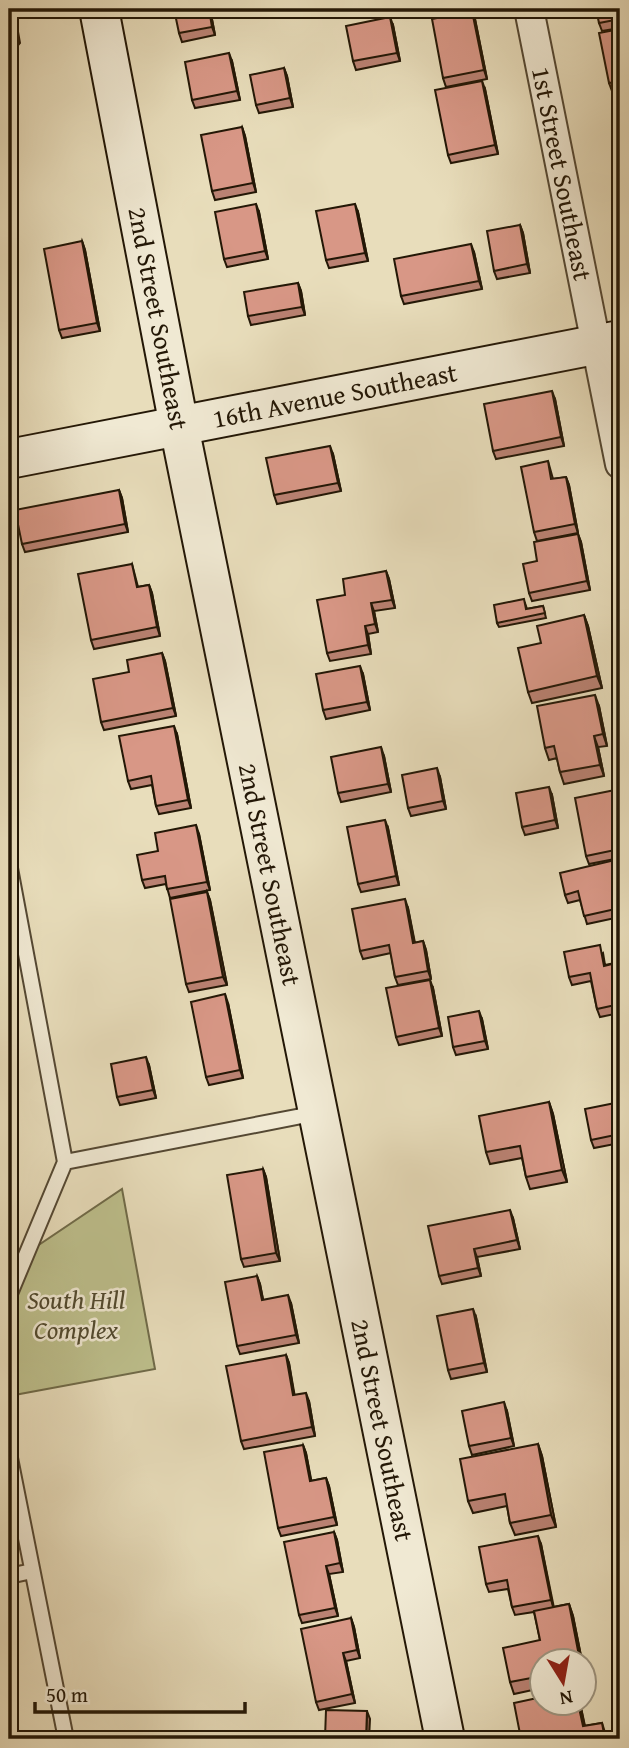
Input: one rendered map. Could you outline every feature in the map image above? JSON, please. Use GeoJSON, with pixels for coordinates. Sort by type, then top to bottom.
{"type":"FeatureCollection","features":[{"type":"Feature","properties":{"kind":"street","name":"2nd Street Southeast"},"geometry":{"type":"LineString","coordinates":[[99,9],[179,426],[445,1739]]}},
{"type":"Feature","properties":{"kind":"street","name":"1st Street Southeast"},"geometry":{"type":"LineString","coordinates":[[529,9],[609,343],[620,464]]}},
{"type":"Feature","properties":{"kind":"street","name":"16th Avenue Southeast"},"geometry":{"type":"LineString","coordinates":[[9,459],[609,343]]}},
{"type":"Feature","properties":{"kind":"lane"},"geometry":{"type":"LineString","coordinates":[[9,863],[65,1161],[9,1296]]}},
{"type":"Feature","properties":{"kind":"lane"},"geometry":{"type":"LineString","coordinates":[[65,1161],[318,1112]]}},
{"type":"Feature","properties":{"kind":"lane"},"geometry":{"type":"LineString","coordinates":[[9,1453],[66,1739]]}},
{"type":"Feature","properties":{"kind":"lane"},"geometry":{"type":"LineString","coordinates":[[9,1576],[32,1572]]}},
{"type":"Feature","properties":{"kind":"green space","name":"South Hill Complex"},"geometry":{"type":"Polygon","coordinates":[[[122,1189],[155,1369],[9,1396],[9,1265],[122,1189]]]}},
{"type":"Feature","properties":{"kind":"building"},"geometry":{"type":"Polygon","coordinates":[[[9,9],[14,29],[9,36],[9,9]]]}},
{"type":"Feature","properties":{"kind":"building"},"geometry":{"type":"Polygon","coordinates":[[[174,9],[209,9],[212,27],[179,33],[174,9]]]}},
{"type":"Feature","properties":{"kind":"building"},"geometry":{"type":"Polygon","coordinates":[[[596,9],[620,9],[620,19],[599,23],[596,9]]]}},
{"type":"Feature","properties":{"kind":"building"},"geometry":{"type":"Polygon","coordinates":[[[472,11],[484,70],[443,78],[432,19],[472,11]]]}},
{"type":"Feature","properties":{"kind":"building"},"geometry":{"type":"Polygon","coordinates":[[[390,17],[397,53],[353,61],[346,26],[390,17]]]}},
{"type":"Feature","properties":{"kind":"building"},"geometry":{"type":"Polygon","coordinates":[[[620,29],[620,81],[609,83],[599,33],[620,29]]]}},
{"type":"Feature","properties":{"kind":"building"},"geometry":{"type":"Polygon","coordinates":[[[229,53],[237,91],[192,100],[185,62],[229,53]]]}},
{"type":"Feature","properties":{"kind":"building"},"geometry":{"type":"Polygon","coordinates":[[[284,68],[290,98],[256,105],[250,75],[284,68]]]}},
{"type":"Feature","properties":{"kind":"building"},"geometry":{"type":"Polygon","coordinates":[[[482,81],[495,145],[448,155],[435,90],[482,81]]]}},
{"type":"Feature","properties":{"kind":"building"},"geometry":{"type":"Polygon","coordinates":[[[620,94],[620,132],[613,95],[620,94]]]}},
{"type":"Feature","properties":{"kind":"building"},"geometry":{"type":"Polygon","coordinates":[[[242,127],[253,183],[212,191],[201,135],[242,127]]]}},
{"type":"Feature","properties":{"kind":"building"},"geometry":{"type":"Polygon","coordinates":[[[256,204],[265,251],[224,259],[215,212],[256,204]]]}},
{"type":"Feature","properties":{"kind":"building"},"geometry":{"type":"Polygon","coordinates":[[[355,204],[365,253],[326,260],[316,211],[355,204]]]}},
{"type":"Feature","properties":{"kind":"building"},"geometry":{"type":"Polygon","coordinates":[[[520,225],[527,264],[494,271],[487,231],[520,225]]]}},
{"type":"Feature","properties":{"kind":"building"},"geometry":{"type":"Polygon","coordinates":[[[82,241],[97,323],[59,330],[44,249],[82,241]]]}},
{"type":"Feature","properties":{"kind":"building"},"geometry":{"type":"Polygon","coordinates":[[[471,244],[479,281],[401,296],[394,259],[471,244]]]}},
{"type":"Feature","properties":{"kind":"building"},"geometry":{"type":"Polygon","coordinates":[[[298,283],[302,307],[248,316],[244,292],[298,283]]]}},
{"type":"Feature","properties":{"kind":"building"},"geometry":{"type":"Polygon","coordinates":[[[552,391],[561,437],[493,451],[484,404],[552,391]]]}},
{"type":"Feature","properties":{"kind":"building"},"geometry":{"type":"Polygon","coordinates":[[[330,446],[338,483],[274,495],[266,458],[330,446]]]}},
{"type":"Feature","properties":{"kind":"building"},"geometry":{"type":"Polygon","coordinates":[[[548,461],[551,479],[566,477],[575,524],[534,532],[521,467],[548,461]]]}},
{"type":"Feature","properties":{"kind":"building"},"geometry":{"type":"Polygon","coordinates":[[[119,490],[125,524],[22,544],[15,510],[119,490]]]}},
{"type":"Feature","properties":{"kind":"building"},"geometry":{"type":"Polygon","coordinates":[[[578,534],[587,581],[529,593],[523,564],[537,561],[534,542],[578,534]]]}},
{"type":"Feature","properties":{"kind":"building"},"geometry":{"type":"Polygon","coordinates":[[[132,564],[137,587],[149,585],[157,627],[91,640],[78,574],[132,564]]]}},
{"type":"Feature","properties":{"kind":"building"},"geometry":{"type":"Polygon","coordinates":[[[386,571],[392,600],[371,603],[375,624],[365,626],[368,645],[327,653],[317,600],[345,595],[343,579],[386,571]]]}},
{"type":"Feature","properties":{"kind":"building"},"geometry":{"type":"Polygon","coordinates":[[[524,599],[526,609],[543,606],[545,613],[497,623],[494,605],[524,599]]]}},
{"type":"Feature","properties":{"kind":"building"},"geometry":{"type":"Polygon","coordinates":[[[584,615],[597,676],[528,692],[518,648],[541,643],[537,626],[584,615]]]}},
{"type":"Feature","properties":{"kind":"building"},"geometry":{"type":"Polygon","coordinates":[[[162,653],[173,708],[101,722],[93,679],[129,672],[127,660],[162,653]]]}},
{"type":"Feature","properties":{"kind":"building"},"geometry":{"type":"Polygon","coordinates":[[[360,666],[367,702],[323,710],[316,674],[360,666]]]}},
{"type":"Feature","properties":{"kind":"building"},"geometry":{"type":"Polygon","coordinates":[[[595,695],[603,734],[594,736],[600,765],[560,772],[554,746],[545,748],[537,706],[595,695]]]}},
{"type":"Feature","properties":{"kind":"building"},"geometry":{"type":"Polygon","coordinates":[[[174,726],[188,800],[156,806],[151,776],[128,781],[119,736],[174,726]]]}},
{"type":"Feature","properties":{"kind":"building"},"geometry":{"type":"Polygon","coordinates":[[[381,747],[388,784],[338,793],[331,757],[381,747]]]}},
{"type":"Feature","properties":{"kind":"building"},"geometry":{"type":"Polygon","coordinates":[[[437,768],[443,801],[408,808],[402,775],[437,768]]]}},
{"type":"Feature","properties":{"kind":"building"},"geometry":{"type":"Polygon","coordinates":[[[549,787],[555,820],[522,827],[516,793],[549,787]]]}},
{"type":"Feature","properties":{"kind":"building"},"geometry":{"type":"Polygon","coordinates":[[[620,789],[620,849],[586,856],[575,798],[620,789]]]}},
{"type":"Feature","properties":{"kind":"building"},"geometry":{"type":"Polygon","coordinates":[[[385,820],[396,876],[358,884],[347,827],[385,820]]]}},
{"type":"Feature","properties":{"kind":"building"},"geometry":{"type":"Polygon","coordinates":[[[196,825],[207,882],[167,889],[165,876],[142,880],[137,855],[158,851],[155,833],[196,825]]]}},
{"type":"Feature","properties":{"kind":"building"},"geometry":{"type":"Polygon","coordinates":[[[615,860],[620,884],[620,908],[584,916],[578,891],[565,895],[560,873],[615,860]]]}},
{"type":"Feature","properties":{"kind":"building"},"geometry":{"type":"Polygon","coordinates":[[[207,892],[223,977],[186,984],[170,899],[207,892]]]}},
{"type":"Feature","properties":{"kind":"building"},"geometry":{"type":"Polygon","coordinates":[[[405,899],[413,943],[423,941],[428,971],[395,977],[389,945],[360,951],[352,909],[405,899]]]}},
{"type":"Feature","properties":{"kind":"building"},"geometry":{"type":"Polygon","coordinates":[[[600,945],[604,966],[620,962],[620,1004],[597,1009],[590,973],[569,977],[564,952],[600,945]]]}},
{"type":"Feature","properties":{"kind":"building"},"geometry":{"type":"Polygon","coordinates":[[[430,980],[439,1028],[396,1037],[386,988],[430,980]]]}},
{"type":"Feature","properties":{"kind":"building"},"geometry":{"type":"Polygon","coordinates":[[[225,994],[240,1070],[206,1077],[191,1002],[225,994]]]}},
{"type":"Feature","properties":{"kind":"building"},"geometry":{"type":"Polygon","coordinates":[[[479,1011],[485,1041],[453,1047],[448,1017],[479,1011]]]}},
{"type":"Feature","properties":{"kind":"building"},"geometry":{"type":"Polygon","coordinates":[[[146,1057],[153,1090],[117,1097],[111,1064],[146,1057]]]}},
{"type":"Feature","properties":{"kind":"building"},"geometry":{"type":"Polygon","coordinates":[[[549,1102],[562,1170],[526,1177],[520,1146],[486,1152],[479,1116],[549,1102]]]}},
{"type":"Feature","properties":{"kind":"building"},"geometry":{"type":"Polygon","coordinates":[[[620,1102],[620,1134],[591,1140],[585,1109],[620,1102]]]}},
{"type":"Feature","properties":{"kind":"building"},"geometry":{"type":"Polygon","coordinates":[[[263,1169],[276,1253],[241,1259],[227,1175],[263,1169]]]}},
{"type":"Feature","properties":{"kind":"building"},"geometry":{"type":"Polygon","coordinates":[[[510,1210],[517,1240],[474,1249],[478,1268],[439,1276],[428,1226],[510,1210]]]}},
{"type":"Feature","properties":{"kind":"building"},"geometry":{"type":"Polygon","coordinates":[[[257,1276],[262,1300],[288,1295],[296,1335],[237,1346],[225,1282],[257,1276]]]}},
{"type":"Feature","properties":{"kind":"building"},"geometry":{"type":"Polygon","coordinates":[[[473,1309],[484,1363],[448,1370],[437,1316],[473,1309]]]}},
{"type":"Feature","properties":{"kind":"building"},"geometry":{"type":"Polygon","coordinates":[[[286,1355],[293,1395],[306,1393],[312,1427],[241,1441],[226,1366],[286,1355]]]}},
{"type":"Feature","properties":{"kind":"building"},"geometry":{"type":"Polygon","coordinates":[[[504,1402],[511,1438],[469,1446],[462,1411],[504,1402]]]}},
{"type":"Feature","properties":{"kind":"building"},"geometry":{"type":"Polygon","coordinates":[[[538,1444],[551,1515],[510,1523],[505,1494],[468,1501],[460,1459],[538,1444]]]}},
{"type":"Feature","properties":{"kind":"building"},"geometry":{"type":"Polygon","coordinates":[[[303,1445],[310,1481],[326,1478],[334,1517],[278,1528],[264,1452],[303,1445]]]}},
{"type":"Feature","properties":{"kind":"building"},"geometry":{"type":"Polygon","coordinates":[[[334,1532],[340,1563],[326,1566],[335,1608],[299,1615],[284,1542],[334,1532]]]}},
{"type":"Feature","properties":{"kind":"building"},"geometry":{"type":"Polygon","coordinates":[[[538,1536],[551,1600],[512,1607],[507,1580],[486,1584],[479,1547],[538,1536]]]}},
{"type":"Feature","properties":{"kind":"building"},"geometry":{"type":"Polygon","coordinates":[[[569,1604],[577,1646],[528,1646],[528,1679],[510,1682],[503,1648],[540,1640],[534,1611],[569,1604]]]}},
{"type":"Feature","properties":{"kind":"building"},"geometry":{"type":"Polygon","coordinates":[[[351,1618],[357,1650],[343,1653],[352,1694],[316,1702],[301,1629],[351,1618]]]}},
{"type":"Feature","properties":{"kind":"building"},"geometry":{"type":"Polygon","coordinates":[[[528,1700],[528,1716],[581,1716],[583,1726],[602,1723],[605,1739],[573,1739],[572,1734],[544,1739],[521,1739],[514,1703],[528,1700]]]}},
{"type":"Feature","properties":{"kind":"building"},"geometry":{"type":"Polygon","coordinates":[[[326,1710],[367,1711],[366,1739],[290,1739],[325,1738],[326,1710]]]}}]}
